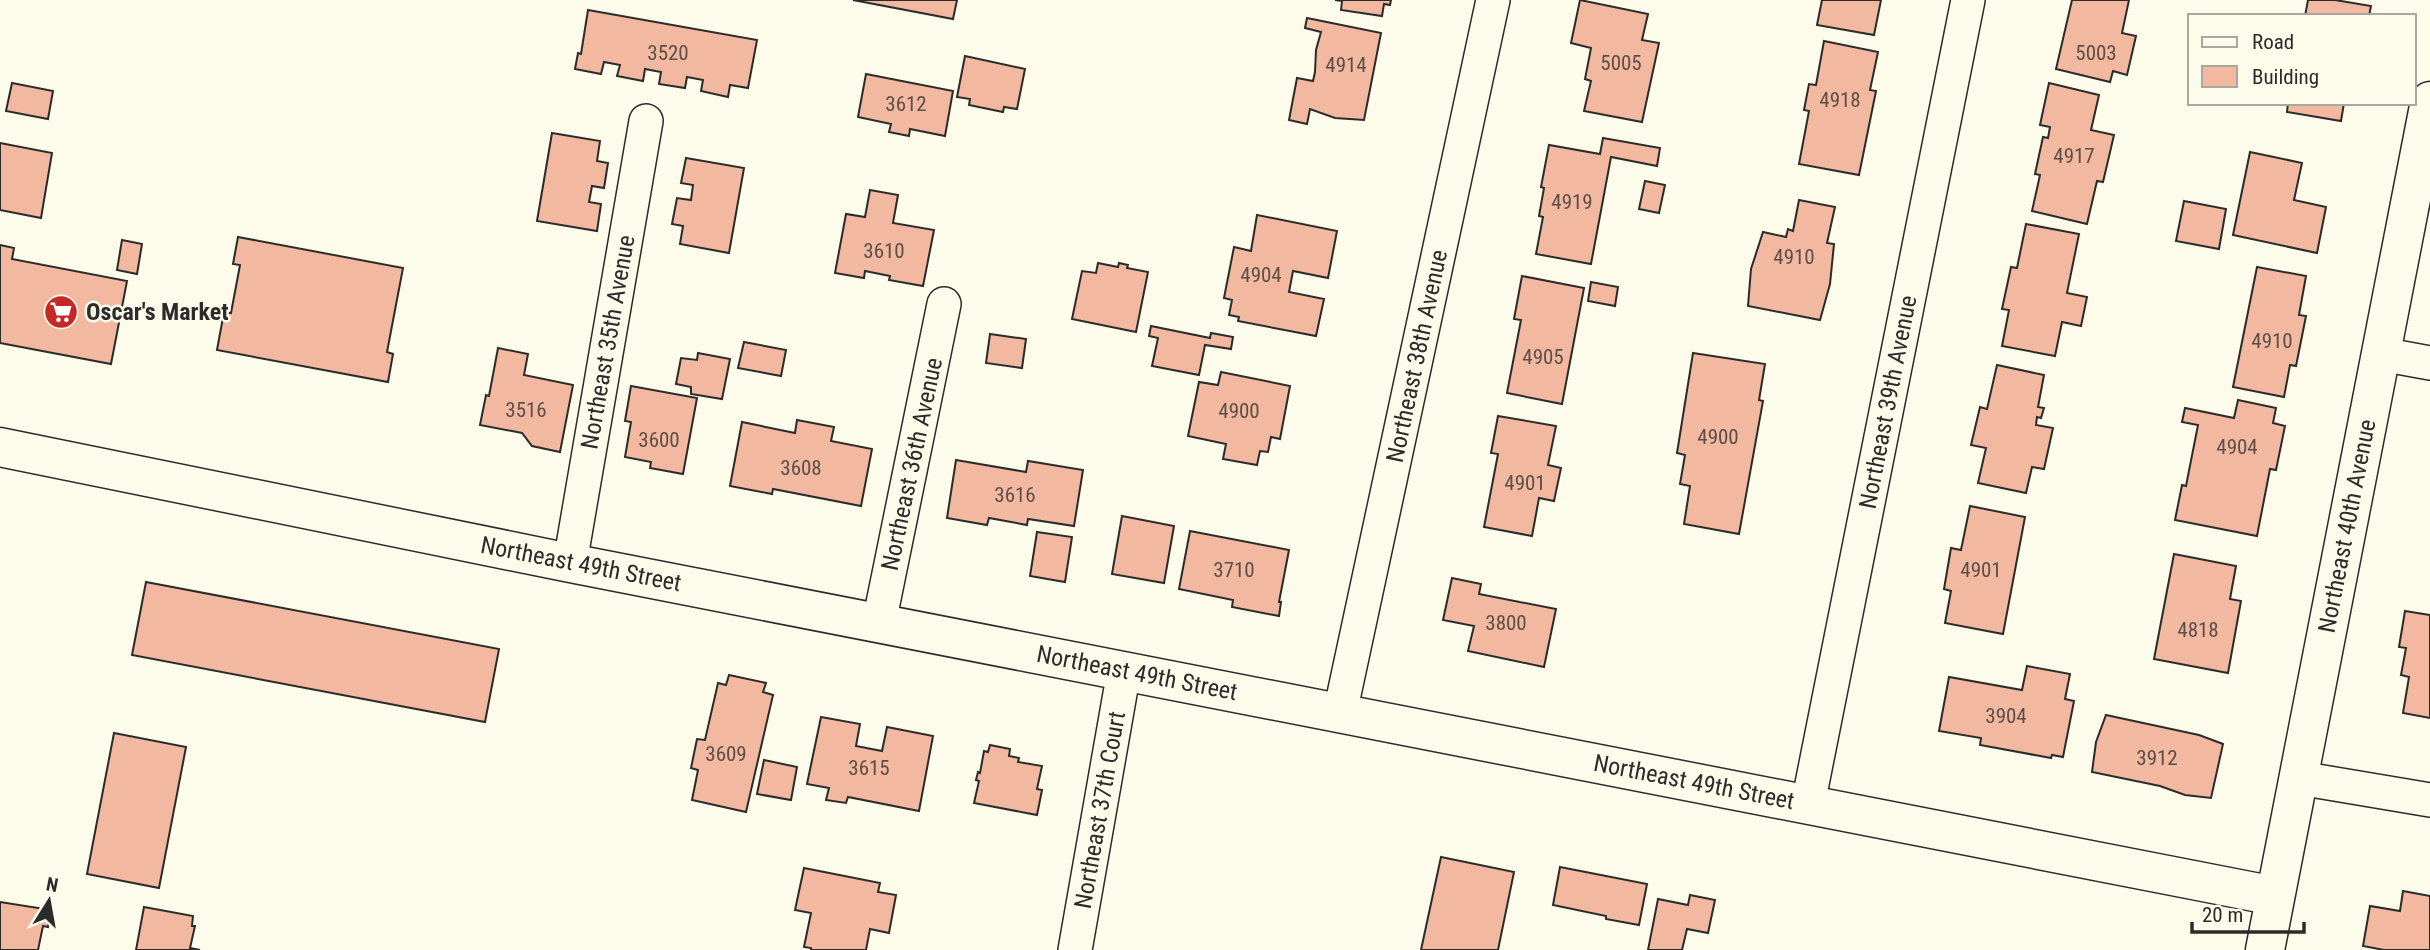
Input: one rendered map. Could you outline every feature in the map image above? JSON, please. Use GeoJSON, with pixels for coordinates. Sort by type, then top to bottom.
{"type":"FeatureCollection","features":[{"type":"Feature","properties":{"kind":"street","name":"Northeast 38th Avenue"},"geometry":{"type":"LineString","coordinates":[[1340,713],[1493,0]]}},
{"type":"Feature","properties":{"kind":"street","name":"Northeast 39th Avenue"},"geometry":{"type":"LineString","coordinates":[[1808,804],[1968,0]]}},
{"type":"Feature","properties":{"kind":"street","name":"Northeast 40th Avenue"},"geometry":{"type":"LineString","coordinates":[[2264,950],[2430,101]]}},
{"type":"Feature","properties":{"kind":"street","name":"Northeast 35th Avenue"},"geometry":{"type":"LineString","coordinates":[[570,562],[646,121]]}},
{"type":"Feature","properties":{"kind":"street","name":"Northeast 36th Avenue"},"geometry":{"type":"LineString","coordinates":[[879,623],[944,304]]}},
{"type":"Feature","properties":{"kind":"street"},"geometry":{"type":"LineString","coordinates":[[2381,354],[2430,363]]}},
{"type":"Feature","properties":{"kind":"street","name":"Northeast 49th Street"},"geometry":{"type":"LineString","coordinates":[[0,447],[879,623],[2275,896]]}},
{"type":"Feature","properties":{"kind":"street","name":"Northeast 37th Court"},"geometry":{"type":"LineString","coordinates":[[1075,950],[1124,671]]}},
{"type":"Feature","properties":{"kind":"street"},"geometry":{"type":"LineString","coordinates":[[2298,778],[2430,800]]}},
{"type":"Feature","properties":{"kind":"building"},"geometry":{"type":"Polygon","coordinates":[[[853,0],[957,0],[953,19],[853,0]]]}},
{"type":"Feature","properties":{"kind":"building"},"geometry":{"type":"Polygon","coordinates":[[[1335,0],[1391,0],[1390,5],[1384,4],[1382,16],[1341,10],[1342,1],[1335,0]]]}},
{"type":"Feature","properties":{"kind":"building"},"geometry":{"type":"Polygon","coordinates":[[[1580,0],[1648,14],[1642,40],[1659,43],[1642,122],[1584,111],[1591,81],[1585,79],[1591,48],[1571,43],[1580,0]]]}},
{"type":"Feature","properties":{"kind":"building"},"geometry":{"type":"Polygon","coordinates":[[[1822,0],[1881,0],[1874,35],[1817,25],[1822,0]]]}},
{"type":"Feature","properties":{"kind":"building"},"geometry":{"type":"Polygon","coordinates":[[[2072,0],[2129,0],[2122,33],[2136,36],[2127,75],[2113,71],[2110,82],[2056,69],[2072,0]]]}},
{"type":"Feature","properties":{"kind":"building"},"geometry":{"type":"Polygon","coordinates":[[[2308,0],[2335,0],[2371,6],[2369,14],[2305,14],[2308,0]]]}},
{"type":"Feature","properties":{"kind":"building"},"geometry":{"type":"Polygon","coordinates":[[[588,10],[757,40],[748,88],[730,85],[728,97],[701,91],[703,80],[687,77],[685,88],[659,84],[661,72],[645,69],[643,81],[617,76],[620,65],[604,62],[601,74],[575,69],[578,53],[581,54],[588,10]]]}},
{"type":"Feature","properties":{"kind":"building"},"geometry":{"type":"Polygon","coordinates":[[[1307,18],[1381,33],[1364,120],[1335,118],[1310,109],[1307,124],[1289,120],[1297,78],[1313,81],[1315,72],[1316,50],[1321,32],[1305,28],[1307,18]]]}},
{"type":"Feature","properties":{"kind":"building"},"geometry":{"type":"Polygon","coordinates":[[[1824,41],[1878,52],[1870,90],[1876,91],[1859,175],[1799,164],[1809,111],[1804,110],[1809,84],[1816,85],[1824,41]]]}},
{"type":"Feature","properties":{"kind":"building"},"geometry":{"type":"Polygon","coordinates":[[[965,56],[1025,69],[1017,109],[1004,107],[1003,112],[969,105],[970,99],[957,97],[965,56]]]}},
{"type":"Feature","properties":{"kind":"building"},"geometry":{"type":"Polygon","coordinates":[[[866,74],[953,91],[945,136],[910,129],[909,136],[889,132],[891,124],[858,117],[866,74]]]}},
{"type":"Feature","properties":{"kind":"building"},"geometry":{"type":"Polygon","coordinates":[[[12,83],[53,91],[48,119],[6,111],[12,83]]]}},
{"type":"Feature","properties":{"kind":"building"},"geometry":{"type":"Polygon","coordinates":[[[2049,83],[2099,95],[2091,130],[2114,135],[2103,182],[2097,181],[2087,224],[2032,211],[2040,175],[2035,174],[2043,137],[2048,138],[2050,127],[2040,125],[2049,83]]]}},
{"type":"Feature","properties":{"kind":"building"},"geometry":{"type":"Polygon","coordinates":[[[2288,105],[2344,105],[2341,121],[2287,112],[2288,105]]]}},
{"type":"Feature","properties":{"kind":"building"},"geometry":{"type":"Polygon","coordinates":[[[552,133],[600,141],[597,161],[608,163],[604,188],[592,186],[589,202],[601,204],[597,231],[537,221],[552,133]]]}},
{"type":"Feature","properties":{"kind":"building"},"geometry":{"type":"Polygon","coordinates":[[[1603,138],[1660,148],[1657,166],[1611,157],[1591,264],[1536,254],[1543,217],[1539,216],[1544,188],[1541,187],[1549,145],[1600,154],[1603,138]]]}},
{"type":"Feature","properties":{"kind":"building"},"geometry":{"type":"Polygon","coordinates":[[[0,143],[52,153],[41,218],[0,210],[0,143]]]}},
{"type":"Feature","properties":{"kind":"building"},"geometry":{"type":"Polygon","coordinates":[[[2250,152],[2302,163],[2294,200],[2326,207],[2317,253],[2233,235],[2250,152]]]}},
{"type":"Feature","properties":{"kind":"building"},"geometry":{"type":"Polygon","coordinates":[[[686,158],[744,168],[729,253],[680,244],[683,226],[672,224],[677,198],[691,200],[693,185],[681,183],[686,158]]]}},
{"type":"Feature","properties":{"kind":"building"},"geometry":{"type":"Polygon","coordinates":[[[1645,181],[1665,185],[1659,213],[1639,209],[1645,181]]]}},
{"type":"Feature","properties":{"kind":"building"},"geometry":{"type":"Polygon","coordinates":[[[870,190],[898,195],[893,223],[934,230],[923,286],[889,280],[890,276],[865,271],[864,278],[835,273],[846,214],[865,217],[870,190]]]}},
{"type":"Feature","properties":{"kind":"building"},"geometry":{"type":"Polygon","coordinates":[[[1799,200],[1835,207],[1827,243],[1834,244],[1830,284],[1820,320],[1748,306],[1751,269],[1763,232],[1786,237],[1788,229],[1793,231],[1799,200]]]}},
{"type":"Feature","properties":{"kind":"building"},"geometry":{"type":"Polygon","coordinates":[[[2184,201],[2226,209],[2219,249],[2176,241],[2184,201]]]}},
{"type":"Feature","properties":{"kind":"building"},"geometry":{"type":"Polygon","coordinates":[[[1257,215],[1337,231],[1328,278],[1293,271],[1289,292],[1324,299],[1316,336],[1238,321],[1239,317],[1229,315],[1232,300],[1224,298],[1234,247],[1251,251],[1257,215]]]}},
{"type":"Feature","properties":{"kind":"building"},"geometry":{"type":"Polygon","coordinates":[[[2026,224],[2079,234],[2067,293],[2087,297],[2081,326],[2062,322],[2055,356],[2002,346],[2009,310],[2002,309],[2011,267],[2017,268],[2026,224]]]}},
{"type":"Feature","properties":{"kind":"building"},"geometry":{"type":"Polygon","coordinates":[[[238,237],[403,268],[387,352],[393,354],[388,382],[217,350],[224,312],[231,313],[240,265],[233,264],[238,237]]]}},
{"type":"Feature","properties":{"kind":"building"},"geometry":{"type":"Polygon","coordinates":[[[122,240],[142,244],[137,274],[117,270],[122,240]]]}},
{"type":"Feature","properties":{"kind":"building","name":"Oscar's Market"},"geometry":{"type":"Polygon","coordinates":[[[0,245],[14,248],[12,259],[127,281],[111,364],[0,343],[0,245]]]}},
{"type":"Feature","properties":{"kind":"building"},"geometry":{"type":"Polygon","coordinates":[[[1098,263],[1118,267],[1119,263],[1128,265],[1127,268],[1148,272],[1136,332],[1072,319],[1082,271],[1096,273],[1098,263]]]}},
{"type":"Feature","properties":{"kind":"building"},"geometry":{"type":"Polygon","coordinates":[[[2257,267],[2306,276],[2299,315],[2306,316],[2296,366],[2290,365],[2284,397],[2233,387],[2257,267]]]}},
{"type":"Feature","properties":{"kind":"building"},"geometry":{"type":"Polygon","coordinates":[[[1522,276],[1584,288],[1562,404],[1507,393],[1521,320],[1514,319],[1522,276]]]}},
{"type":"Feature","properties":{"kind":"building"},"geometry":{"type":"Polygon","coordinates":[[[1591,282],[1618,287],[1615,306],[1588,301],[1591,282]]]}},
{"type":"Feature","properties":{"kind":"building"},"geometry":{"type":"Polygon","coordinates":[[[1151,326],[1210,338],[1211,333],[1233,337],[1231,349],[1205,345],[1199,375],[1152,366],[1158,338],[1149,336],[1151,326]]]}},
{"type":"Feature","properties":{"kind":"building"},"geometry":{"type":"Polygon","coordinates":[[[990,334],[1026,339],[1022,368],[986,363],[990,334]]]}},
{"type":"Feature","properties":{"kind":"building"},"geometry":{"type":"Polygon","coordinates":[[[744,342],[786,350],[781,376],[738,368],[744,342]]]}},
{"type":"Feature","properties":{"kind":"building"},"geometry":{"type":"Polygon","coordinates":[[[498,348],[528,354],[524,375],[573,385],[560,452],[532,446],[522,433],[480,425],[486,395],[489,396],[498,348]]]}},
{"type":"Feature","properties":{"kind":"building"},"geometry":{"type":"Polygon","coordinates":[[[698,353],[730,359],[722,399],[691,394],[691,387],[676,384],[681,358],[697,360],[698,353]]]}},
{"type":"Feature","properties":{"kind":"building"},"geometry":{"type":"Polygon","coordinates":[[[1693,353],[1765,364],[1759,400],[1763,401],[1739,534],[1684,524],[1690,486],[1680,484],[1685,455],[1677,453],[1693,353]]]}},
{"type":"Feature","properties":{"kind":"building"},"geometry":{"type":"Polygon","coordinates":[[[1997,365],[2044,375],[2038,407],[2044,408],[2041,418],[2037,417],[2036,425],[2053,428],[2044,469],[2032,467],[2026,493],[1978,483],[1986,448],[1971,445],[1980,407],[1987,409],[1997,365]]]}},
{"type":"Feature","properties":{"kind":"building"},"geometry":{"type":"Polygon","coordinates":[[[1221,372],[1290,386],[1280,439],[1271,437],[1268,452],[1260,451],[1257,465],[1223,459],[1226,444],[1188,436],[1199,382],[1218,385],[1221,372]]]}},
{"type":"Feature","properties":{"kind":"building"},"geometry":{"type":"Polygon","coordinates":[[[631,386],[697,398],[683,474],[650,468],[651,462],[625,457],[631,422],[625,421],[631,386]]]}},
{"type":"Feature","properties":{"kind":"building"},"geometry":{"type":"Polygon","coordinates":[[[2238,400],[2276,408],[2273,423],[2285,426],[2276,470],[2270,469],[2257,536],[2175,520],[2182,485],[2186,486],[2198,425],[2182,422],[2185,408],[2234,418],[2238,400]]]}},
{"type":"Feature","properties":{"kind":"building"},"geometry":{"type":"Polygon","coordinates":[[[1498,416],[1556,426],[1548,465],[1561,468],[1554,501],[1539,498],[1532,536],[1484,527],[1498,454],[1491,453],[1498,416]]]}},
{"type":"Feature","properties":{"kind":"building"},"geometry":{"type":"Polygon","coordinates":[[[797,420],[834,427],[831,441],[872,449],[861,506],[773,489],[772,494],[730,486],[742,422],[795,433],[797,420]]]}},
{"type":"Feature","properties":{"kind":"building"},"geometry":{"type":"Polygon","coordinates":[[[956,460],[1026,472],[1028,461],[1083,470],[1074,526],[1028,519],[1027,525],[989,518],[987,525],[947,518],[956,460]]]}},
{"type":"Feature","properties":{"kind":"building"},"geometry":{"type":"Polygon","coordinates":[[[1970,506],[2025,517],[2003,634],[1945,623],[1951,591],[1944,589],[1951,548],[1961,550],[1970,506]]]}},
{"type":"Feature","properties":{"kind":"building"},"geometry":{"type":"Polygon","coordinates":[[[1122,516],[1174,526],[1164,583],[1112,574],[1122,516]]]}},
{"type":"Feature","properties":{"kind":"building"},"geometry":{"type":"Polygon","coordinates":[[[1190,531],[1289,550],[1279,616],[1232,607],[1233,600],[1179,589],[1190,531]]]}},
{"type":"Feature","properties":{"kind":"building"},"geometry":{"type":"Polygon","coordinates":[[[1037,532],[1072,537],[1065,582],[1030,576],[1037,532]]]}},
{"type":"Feature","properties":{"kind":"building"},"geometry":{"type":"Polygon","coordinates":[[[2174,554],[2236,566],[2230,599],[2241,601],[2228,673],[2154,659],[2174,554]]]}},
{"type":"Feature","properties":{"kind":"building"},"geometry":{"type":"Polygon","coordinates":[[[1452,578],[1481,584],[1479,594],[1556,609],[1544,667],[1468,651],[1474,626],[1443,620],[1452,578]]]}},
{"type":"Feature","properties":{"kind":"building"},"geometry":{"type":"Polygon","coordinates":[[[146,582],[499,649],[485,722],[132,655],[146,582]]]}},
{"type":"Feature","properties":{"kind":"building"},"geometry":{"type":"Polygon","coordinates":[[[2405,611],[2430,615],[2430,718],[2403,713],[2409,677],[2401,675],[2406,648],[2399,647],[2405,611]]]}},
{"type":"Feature","properties":{"kind":"building"},"geometry":{"type":"Polygon","coordinates":[[[2027,666],[2070,674],[2065,699],[2074,701],[2063,757],[2052,755],[2051,758],[1980,745],[1981,738],[1939,731],[1949,677],[2022,690],[2027,666]]]}},
{"type":"Feature","properties":{"kind":"building"},"geometry":{"type":"Polygon","coordinates":[[[729,675],[766,683],[763,692],[773,695],[746,812],[692,800],[698,770],[691,768],[697,739],[705,740],[718,683],[726,685],[729,675]]]}},
{"type":"Feature","properties":{"kind":"building"},"geometry":{"type":"Polygon","coordinates":[[[2106,715],[2199,735],[2223,744],[2211,798],[2185,795],[2160,786],[2092,772],[2096,742],[2106,715]]]}},
{"type":"Feature","properties":{"kind":"building"},"geometry":{"type":"Polygon","coordinates":[[[821,717],[860,724],[856,746],[882,751],[887,727],[933,736],[919,811],[848,797],[846,803],[826,800],[829,788],[807,784],[821,717]]]}},
{"type":"Feature","properties":{"kind":"building"},"geometry":{"type":"Polygon","coordinates":[[[114,733],[186,747],[159,888],[87,874],[114,733]]]}},
{"type":"Feature","properties":{"kind":"building"},"geometry":{"type":"Polygon","coordinates":[[[990,745],[1010,749],[1009,756],[1019,758],[1018,762],[1042,766],[1037,789],[1042,790],[1037,815],[974,803],[979,781],[976,780],[978,772],[980,773],[984,751],[988,752],[990,745]]]}},
{"type":"Feature","properties":{"kind":"building"},"geometry":{"type":"Polygon","coordinates":[[[764,760],[797,767],[791,800],[757,794],[764,760]]]}},
{"type":"Feature","properties":{"kind":"building"},"geometry":{"type":"Polygon","coordinates":[[[1441,857],[1514,872],[1498,950],[1421,950],[1441,857]]]}},
{"type":"Feature","properties":{"kind":"building"},"geometry":{"type":"Polygon","coordinates":[[[1560,867],[1647,884],[1639,925],[1553,905],[1560,867]]]}},
{"type":"Feature","properties":{"kind":"building"},"geometry":{"type":"Polygon","coordinates":[[[804,868],[880,883],[878,892],[896,895],[889,933],[870,929],[866,950],[811,950],[804,947],[811,913],[795,910],[804,868]]]}},
{"type":"Feature","properties":{"kind":"building"},"geometry":{"type":"Polygon","coordinates":[[[2403,891],[2430,896],[2430,950],[2384,950],[2363,946],[2370,906],[2400,911],[2403,891]]]}},
{"type":"Feature","properties":{"kind":"building"},"geometry":{"type":"Polygon","coordinates":[[[1690,895],[1715,900],[1708,933],[1687,929],[1682,950],[1648,950],[1658,899],[1688,905],[1690,895]]]}},
{"type":"Feature","properties":{"kind":"building"},"geometry":{"type":"Polygon","coordinates":[[[0,902],[51,910],[48,927],[43,926],[38,950],[0,950],[0,902]]]}},
{"type":"Feature","properties":{"kind":"building"},"geometry":{"type":"Polygon","coordinates":[[[144,907],[193,916],[192,926],[195,926],[190,948],[200,950],[136,950],[144,907]]]}},
{"type":"Feature","properties":{"kind":"place","name":"Oscar's Market"},"geometry":{"type":"Point","coordinates":[61,312]}}]}
